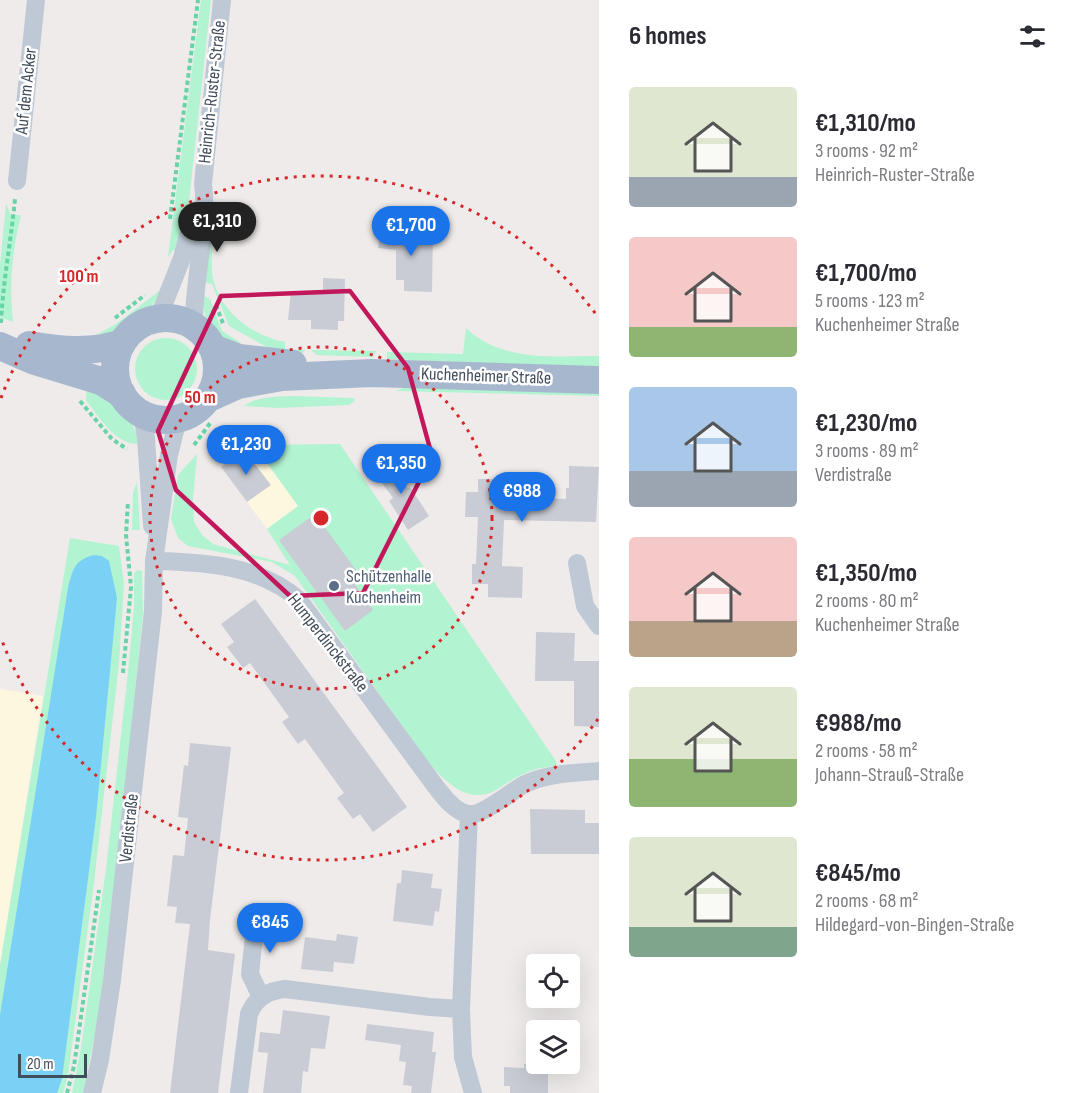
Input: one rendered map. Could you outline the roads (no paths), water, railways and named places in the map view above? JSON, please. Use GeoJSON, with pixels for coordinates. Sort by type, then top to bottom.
{"type":"FeatureCollection","features":[{"type":"Feature","properties":{"kind":"main road"},"geometry":{"type":"LineString","coordinates":[[158,319],[180,320],[194,326],[205,335],[219,338],[217,377],[211,409],[199,409],[178,419],[156,419],[130,406],[116,380],[115,333],[158,319]]}},
{"type":"Feature","properties":{"kind":"main road"},"geometry":{"type":"LineString","coordinates":[[0,345],[82,350],[110,347],[115,333]]}},
{"type":"Feature","properties":{"kind":"main road","name":"Kuchenheimer Straße"},"geometry":{"type":"LineString","coordinates":[[219,338],[239,358],[372,373]]}},
{"type":"Feature","properties":{"kind":"main road"},"geometry":{"type":"LineString","coordinates":[[0,345],[32,360],[101,381],[122,394]]}},
{"type":"Feature","properties":{"kind":"main road","name":"Kuchenheimer Straße"},"geometry":{"type":"LineString","coordinates":[[211,409],[238,385],[282,377],[372,373],[599,380]]}},
{"type":"Feature","properties":{"kind":"street","name":"Auf dem Acker"},"geometry":{"type":"LineString","coordinates":[[17,181],[36,0]]}},
{"type":"Feature","properties":{"kind":"street","name":"Heinrich-Ruster-Straße"},"geometry":{"type":"LineString","coordinates":[[194,326],[195,287],[205,202],[203,184],[222,0]]}},
{"type":"Feature","properties":{"kind":"street","name":"Heinrich-Ruster-Straße"},"geometry":{"type":"LineString","coordinates":[[158,319],[189,237],[195,200],[203,184]]}},
{"type":"Feature","properties":{"kind":"street","name":"Verdistraße"},"geometry":{"type":"LineString","coordinates":[[92,1093],[100,1060],[112,980],[153,611],[154,561],[142,414]]}},
{"type":"Feature","properties":{"kind":"street","name":"Verdistraße"},"geometry":{"type":"LineString","coordinates":[[154,561],[169,455],[178,419]]}},
{"type":"Feature","properties":{"kind":"street","name":"Humperdinckstraße"},"geometry":{"type":"LineString","coordinates":[[154,561],[190,562],[243,571],[260,575],[287,589],[299,600],[436,788],[452,806],[469,814]]}},
{"type":"Feature","properties":{"kind":"street"},"geometry":{"type":"LineString","coordinates":[[577,563],[585,606],[599,626]]}},
{"type":"Feature","properties":{"kind":"street"},"geometry":{"type":"LineString","coordinates":[[473,1093],[463,1057],[461,1009],[469,814],[478,814],[527,783],[569,773],[599,771]]}},
{"type":"Feature","properties":{"kind":"street"},"geometry":{"type":"LineString","coordinates":[[256,916],[250,974],[261,997]]}},
{"type":"Feature","properties":{"kind":"street"},"geometry":{"type":"LineString","coordinates":[[239,1093],[249,1014],[255,1003],[267,993],[285,989],[461,1009]]}},
{"type":"Feature","properties":{"kind":"water"},"geometry":{"type":"Polygon","coordinates":[[[93,555],[102,556],[109,561],[117,598],[96,817],[62,1079],[57,1093],[0,1093],[0,1015],[68,588],[78,563],[93,555]]]}},
{"type":"Feature","properties":{"kind":"place","name":"Schützenhalle Kuchenheim"},"geometry":{"type":"Point","coordinates":[334,586]}}]}
